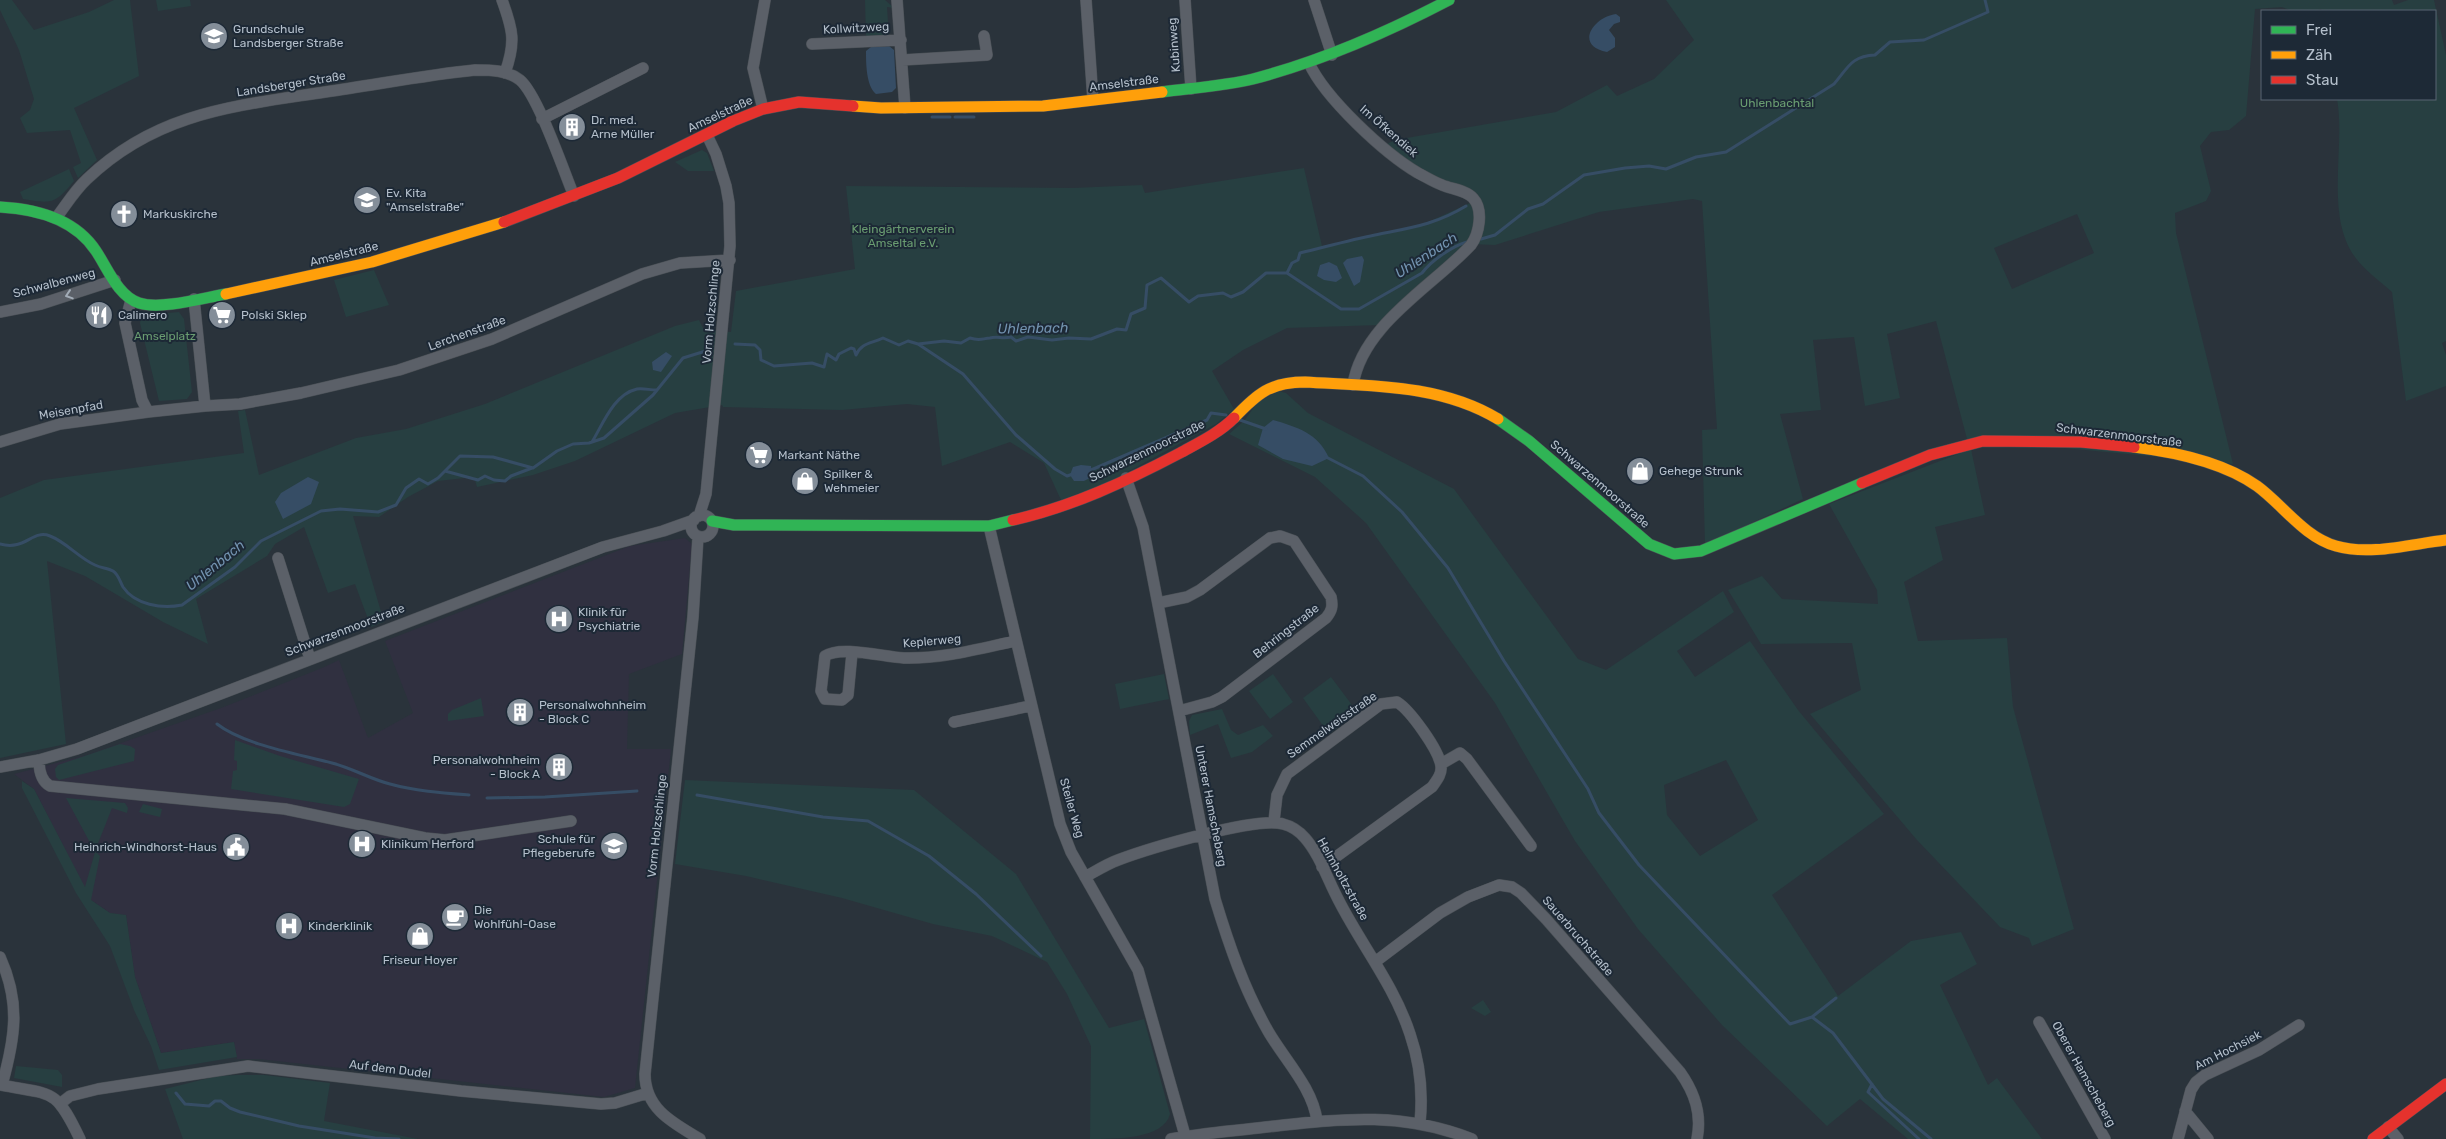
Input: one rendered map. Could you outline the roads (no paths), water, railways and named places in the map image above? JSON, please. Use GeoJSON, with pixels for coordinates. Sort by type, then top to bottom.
{"type":"FeatureCollection","features":[{"type":"Feature","properties":{"kind":"street"},"geometry":{"type":"LineString","coordinates":[[502,0],[513,40],[505,72]]}},
{"type":"Feature","properties":{"kind":"street"},"geometry":{"type":"LineString","coordinates":[[763,109],[753,68],[765,0]]}},
{"type":"Feature","properties":{"kind":"street","name":"Kollwitzweg"},"geometry":{"type":"LineString","coordinates":[[897,0],[905,108]]}},
{"type":"Feature","properties":{"kind":"street"},"geometry":{"type":"LineString","coordinates":[[1086,0],[1093,100]]}},
{"type":"Feature","properties":{"kind":"street","name":"Kubinweg"},"geometry":{"type":"LineString","coordinates":[[1185,0],[1191,89]]}},
{"type":"Feature","properties":{"kind":"street"},"geometry":{"type":"LineString","coordinates":[[1314,0],[1332,56]]}},
{"type":"Feature","properties":{"kind":"street","name":"Amselstraße"},"geometry":{"type":"LineString","coordinates":[[131,300],[154,304],[194,298],[271,285],[386,257],[499,223],[574,196],[707,135],[733,121],[763,109],[783,104],[812,102],[905,108],[1000,108],[1191,89],[1252,79],[1332,56],[1389,31],[1449,0]]}},
{"type":"Feature","properties":{"kind":"street"},"geometry":{"type":"LineString","coordinates":[[902,60],[987,55],[984,36]]}},
{"type":"Feature","properties":{"kind":"street","name":"Kollwitzweg"},"geometry":{"type":"LineString","coordinates":[[812,44],[901,40]]}},
{"type":"Feature","properties":{"kind":"street","name":"Im Öfkendiek"},"geometry":{"type":"LineString","coordinates":[[1308,63],[1314,75],[1330,95],[1372,137],[1417,172],[1442,185],[1468,194],[1477,204],[1477,231],[1471,245],[1390,319],[1367,350],[1353,385]]}},
{"type":"Feature","properties":{"kind":"street"},"geometry":{"type":"LineString","coordinates":[[542,118],[643,68]]}},
{"type":"Feature","properties":{"kind":"street","name":"Landsberger Straße"},"geometry":{"type":"LineString","coordinates":[[56,218],[86,179],[102,166],[150,135],[196,115],[263,102],[475,70],[505,72],[520,80],[526,86],[542,118],[574,196]]}},
{"type":"Feature","properties":{"kind":"street","name":"Vorm Holzschlinge"},"geometry":{"type":"LineString","coordinates":[[648,1094],[645,1082],[646,1052],[698,560],[704,526],[730,260],[729,203],[722,169],[707,135]]}},
{"type":"Feature","properties":{"kind":"street"},"geometry":{"type":"LineString","coordinates":[[0,206],[20,208],[56,218],[78,231],[90,242],[115,280],[131,300],[125,323],[142,400],[148,412],[205,406],[194,298]]}},
{"type":"Feature","properties":{"kind":"street","name":"Lerchenstraße"},"geometry":{"type":"LineString","coordinates":[[205,406],[240,404],[301,393],[399,370],[492,339],[654,270],[680,264],[730,260]]}},
{"type":"Feature","properties":{"kind":"street","name":"Schwalbenweg"},"geometry":{"type":"LineString","coordinates":[[0,312],[41,304],[115,280]]}},
{"type":"Feature","properties":{"kind":"street","name":"Schwarzenmoorstraße"},"geometry":{"type":"LineString","coordinates":[[0,767],[39,760],[77,749],[310,658],[628,538],[662,531],[734,525],[989,526],[1049,510],[1126,478],[1197,444],[1223,428],[1257,395],[1270,388],[1294,382],[1353,385],[1433,393],[1454,398],[1488,413],[1510,425],[1650,544],[1672,555],[1686,555],[1701,551],[1930,455],[1962,444],[1998,440],[2096,444],[2185,457],[2218,466],[2259,487],[2315,536],[2334,546],[2364,548],[2446,540]]}},
{"type":"Feature","properties":{"kind":"street","name":"Meisenpfad"},"geometry":{"type":"LineString","coordinates":[[0,442],[60,424],[148,412]]}},
{"type":"Feature","properties":{"kind":"street","name":"Unterer Hamscheberg"},"geometry":{"type":"LineString","coordinates":[[1126,478],[1143,527],[1201,836],[1218,907],[1246,988],[1268,1031],[1308,1093],[1316,1108],[1317,1121]]}},
{"type":"Feature","properties":{"kind":"street","name":"Steiler Weg"},"geometry":{"type":"LineString","coordinates":[[989,526],[1030,706],[1060,824],[1071,852],[1138,970],[1186,1138]]}},
{"type":"Feature","properties":{"kind":"street","name":"Behringstraße"},"geometry":{"type":"LineString","coordinates":[[1158,603],[1187,597],[1200,590],[1270,538],[1280,536],[1294,541],[1331,597],[1333,604],[1332,611],[1326,618],[1222,697],[1212,702],[1179,711]]}},
{"type":"Feature","properties":{"kind":"street"},"geometry":{"type":"LineString","coordinates":[[278,558],[310,658]]}},
{"type":"Feature","properties":{"kind":"street","name":"Keplerweg"},"geometry":{"type":"LineString","coordinates":[[852,653],[904,658],[959,654],[1015,642]]}},
{"type":"Feature","properties":{"kind":"street","name":"Semmelweisstraße"},"geometry":{"type":"LineString","coordinates":[[1274,821],[1277,795],[1286,774],[1381,704],[1389,701],[1397,702],[1406,709],[1437,754],[1441,764]]}},
{"type":"Feature","properties":{"kind":"street"},"geometry":{"type":"LineString","coordinates":[[954,722],[1030,706]]}},
{"type":"Feature","properties":{"kind":"street"},"geometry":{"type":"LineString","coordinates":[[1322,867],[1432,787],[1438,779],[1441,764],[1455,754],[1460,754],[1467,759],[1531,846]]}},
{"type":"Feature","properties":{"kind":"street"},"geometry":{"type":"LineString","coordinates":[[39,760],[41,774],[45,783],[50,786],[285,809],[425,838],[463,838],[571,821]]}},
{"type":"Feature","properties":{"kind":"street"},"geometry":{"type":"LineString","coordinates":[[1085,876],[1138,852],[1247,824],[1274,821]]}},
{"type":"Feature","properties":{"kind":"street","name":"Helmholtzstraße"},"geometry":{"type":"LineString","coordinates":[[1274,821],[1286,824],[1305,838],[1352,925],[1397,1002],[1412,1041],[1421,1089],[1420,1123]]}},
{"type":"Feature","properties":{"kind":"street","name":"Sauerbruchstraße"},"geometry":{"type":"LineString","coordinates":[[1375,962],[1440,913],[1468,897],[1499,885],[1512,887],[1522,893],[1542,914],[1680,1072],[1694,1094],[1698,1107],[1697,1139]]}},
{"type":"Feature","properties":{"kind":"street"},"geometry":{"type":"LineString","coordinates":[[0,957],[9,980],[15,1016],[12,1042],[1,1085],[46,1094],[61,1103],[80,1139]]}},
{"type":"Feature","properties":{"kind":"street","name":"Oberer Hamscheberg"},"geometry":{"type":"LineString","coordinates":[[2038,1022],[2105,1139]]}},
{"type":"Feature","properties":{"kind":"street","name":"Am Hochsiek"},"geometry":{"type":"LineString","coordinates":[[2178,1139],[2191,1090],[2196,1082],[2205,1075],[2258,1050],[2298,1025]]}},
{"type":"Feature","properties":{"kind":"street","name":"Auf dem Dudel"},"geometry":{"type":"LineString","coordinates":[[61,1103],[70,1096],[98,1089],[248,1066],[601,1104],[615,1104],[648,1094]]}},
{"type":"Feature","properties":{"kind":"street"},"geometry":{"type":"LineString","coordinates":[[2373,1139],[2446,1084]]}},
{"type":"Feature","properties":{"kind":"street"},"geometry":{"type":"LineString","coordinates":[[648,1094],[662,1115],[700,1139]]}},
{"type":"Feature","properties":{"kind":"street"},"geometry":{"type":"LineString","coordinates":[[2185,1111],[2208,1139]]}},
{"type":"Feature","properties":{"kind":"street"},"geometry":{"type":"LineString","coordinates":[[1171,1139],[1317,1121],[1384,1119],[1420,1123],[1472,1139]]}},
{"type":"Feature","properties":{"kind":"street"},"geometry":{"type":"LineString","coordinates":[[2388,1127],[2398,1139]]}},
{"type":"Feature","properties":{"kind":"waterway","name":"Uhlenbach"},"geometry":{"type":"LineString","coordinates":[[1481,239],[1495,235],[1528,209],[1543,204],[1584,175],[1649,166],[1666,169],[1696,157],[1726,152],[1834,84],[1855,60],[1875,55],[1890,42],[1924,40],[1988,12],[1985,0]]}},
{"type":"Feature","properties":{"kind":"waterway"},"geometry":{"type":"LineString","coordinates":[[932,117],[950,117]]}},
{"type":"Feature","properties":{"kind":"waterway"},"geometry":{"type":"LineString","coordinates":[[955,117],[974,117]]}},
{"type":"Feature","properties":{"kind":"waterway"},"geometry":{"type":"LineString","coordinates":[[1287,273],[1292,263],[1298,260],[1300,253],[1433,222],[1466,206]]}},
{"type":"Feature","properties":{"kind":"waterway","name":"Uhlenbach"},"geometry":{"type":"LineString","coordinates":[[735,344],[755,345],[760,350],[761,360],[774,366],[812,363],[824,367],[827,354],[836,360],[839,354],[851,348],[854,349],[856,355],[864,345],[883,338],[899,345],[908,341],[918,344],[944,341],[961,343],[970,338],[978,340],[993,337],[1011,337],[1016,341],[1028,337],[1052,340],[1069,338],[1091,339],[1117,329],[1126,330],[1131,314],[1145,308],[1147,285],[1161,278],[1189,302],[1198,296],[1223,293],[1231,297],[1243,292],[1266,273],[1287,273],[1341,309],[1359,309],[1422,273],[1442,255],[1467,242]]}},
{"type":"Feature","properties":{"kind":"waterway"},"geometry":{"type":"LineString","coordinates":[[918,344],[963,374],[1016,435],[1055,469],[1067,476],[1073,474]]}},
{"type":"Feature","properties":{"kind":"waterway","name":"Uhlenbach"},"geometry":{"type":"LineString","coordinates":[[0,544],[16,545],[38,535],[50,536],[62,542],[89,562],[113,571],[123,587],[134,598],[158,606],[182,605],[235,567],[261,541],[321,511],[340,509],[378,512],[396,505],[406,488],[419,479],[428,484],[438,478],[460,456],[493,457],[533,468],[557,451],[573,444],[589,443],[604,438],[653,395],[683,358],[712,349]]}},
{"type":"Feature","properties":{"kind":"waterway"},"geometry":{"type":"LineString","coordinates":[[592,442],[610,411],[622,397],[637,389],[656,390]]}},
{"type":"Feature","properties":{"kind":"waterway"},"geometry":{"type":"LineString","coordinates":[[1091,470],[1207,420],[1211,413],[1226,415]]}},
{"type":"Feature","properties":{"kind":"waterway"},"geometry":{"type":"LineString","coordinates":[[1240,420],[1266,429]]}},
{"type":"Feature","properties":{"kind":"waterway"},"geometry":{"type":"LineString","coordinates":[[1326,457],[1363,476],[1402,512],[1448,568],[1504,661],[1588,789],[1599,813],[1639,865],[1790,1024],[1812,1017],[1833,1033],[1883,1099],[1931,1139]]}},
{"type":"Feature","properties":{"kind":"waterway","name":"Uhlenbach"},"geometry":{"type":"LineString","coordinates":[[445,471],[478,480],[485,476],[494,480],[505,481],[511,476],[532,468]]}},
{"type":"Feature","properties":{"kind":"waterway"},"geometry":{"type":"LineString","coordinates":[[217,724],[242,738],[339,765],[390,784],[419,790],[469,795]]}},
{"type":"Feature","properties":{"kind":"waterway"},"geometry":{"type":"LineString","coordinates":[[487,798],[545,797],[637,791]]}},
{"type":"Feature","properties":{"kind":"waterway"},"geometry":{"type":"LineString","coordinates":[[697,795],[823,817],[868,821],[929,856],[976,894],[1041,956]]}},
{"type":"Feature","properties":{"kind":"waterway"},"geometry":{"type":"LineString","coordinates":[[1812,1017],[1836,998]]}},
{"type":"Feature","properties":{"kind":"waterway"},"geometry":{"type":"LineString","coordinates":[[1872,1084],[1868,1092],[1919,1139]]}},
{"type":"Feature","properties":{"kind":"waterway"},"geometry":{"type":"LineString","coordinates":[[176,1093],[185,1104],[209,1106],[215,1101],[221,1101],[230,1108],[240,1112],[299,1126],[375,1138],[399,1139]]}},
{"type":"Feature","properties":{"kind":"place","name":"Grundschule Landsberger Straße"},"geometry":{"type":"Point","coordinates":[214,36]}},
{"type":"Feature","properties":{"kind":"place","name":"Dr. med. Arne Müller"},"geometry":{"type":"Point","coordinates":[572,127]}},
{"type":"Feature","properties":{"kind":"place","name":"Ev. Kita \"Amselstraße\""},"geometry":{"type":"Point","coordinates":[367,200]}},
{"type":"Feature","properties":{"kind":"place","name":"Markuskirche"},"geometry":{"type":"Point","coordinates":[124,214]}},
{"type":"Feature","properties":{"kind":"place","name":"Calimero"},"geometry":{"type":"Point","coordinates":[99,315]}},
{"type":"Feature","properties":{"kind":"place","name":"Polski Sklep"},"geometry":{"type":"Point","coordinates":[222,315]}},
{"type":"Feature","properties":{"kind":"place","name":"Markant Näthe"},"geometry":{"type":"Point","coordinates":[759,455]}},
{"type":"Feature","properties":{"kind":"place","name":"Gehege Strunk"},"geometry":{"type":"Point","coordinates":[1640,471]}},
{"type":"Feature","properties":{"kind":"place","name":"Spilker & Wehmeier"},"geometry":{"type":"Point","coordinates":[805,481]}},
{"type":"Feature","properties":{"kind":"place","name":"Klinik für Psychiatrie"},"geometry":{"type":"Point","coordinates":[559,619]}},
{"type":"Feature","properties":{"kind":"place","name":"Personalwohnheim - Block C"},"geometry":{"type":"Point","coordinates":[520,712]}},
{"type":"Feature","properties":{"kind":"place","name":"Personalwohnheim - Block A"},"geometry":{"type":"Point","coordinates":[559,767]}},
{"type":"Feature","properties":{"kind":"place","name":"Klinikum Herford"},"geometry":{"type":"Point","coordinates":[362,844]}},
{"type":"Feature","properties":{"kind":"place","name":"Schule für Pflegeberufe"},"geometry":{"type":"Point","coordinates":[614,846]}},
{"type":"Feature","properties":{"kind":"place","name":"Heinrich-Windhorst-Haus"},"geometry":{"type":"Point","coordinates":[236,847]}},
{"type":"Feature","properties":{"kind":"place","name":"Die Wohlfühl-Oase"},"geometry":{"type":"Point","coordinates":[455,917]}},
{"type":"Feature","properties":{"kind":"place","name":"Kinderklinik"},"geometry":{"type":"Point","coordinates":[289,926]}},
{"type":"Feature","properties":{"kind":"place","name":"Friseur Hoyer"},"geometry":{"type":"Point","coordinates":[420,936]}},
{"type":"Feature","properties":{"kind":"park label","name":"Uhlenbachtal"},"geometry":{"type":"Point","coordinates":[1777,103]}},
{"type":"Feature","properties":{"kind":"park label","name":"Kleingärtnerverein Amseltal e.V."},"geometry":{"type":"Point","coordinates":[903,236]}},
{"type":"Feature","properties":{"kind":"park label","name":"Amselplatz"},"geometry":{"type":"Point","coordinates":[165,336]}}]}
